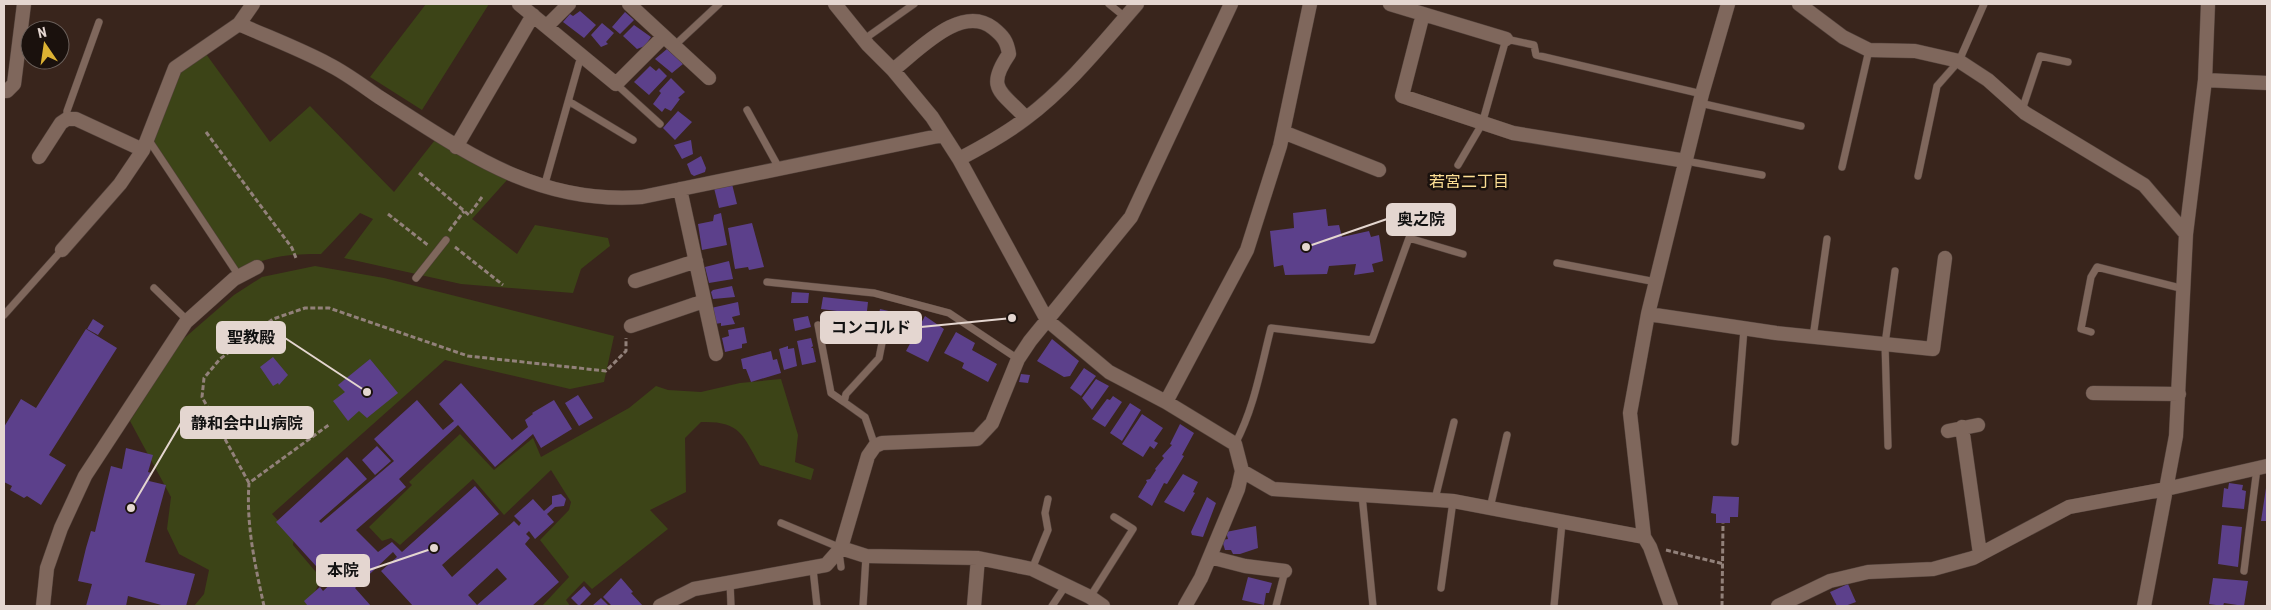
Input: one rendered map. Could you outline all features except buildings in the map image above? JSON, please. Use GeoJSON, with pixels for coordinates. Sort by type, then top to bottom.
{"type":"FeatureCollection","features":[{"type":"Feature","properties":{"kind":"street"},"geometry":{"type":"LineString","coordinates":[[4,91],[7,91],[14,84],[24,4]]}},
{"type":"Feature","properties":{"kind":"street"},"geometry":{"type":"LineString","coordinates":[[62,250],[120,184],[146,144],[175,68],[239,24],[253,4]]}},
{"type":"Feature","properties":{"kind":"street"},"geometry":{"type":"LineString","coordinates":[[519,4],[616,84],[669,42]]}},
{"type":"Feature","properties":{"kind":"street"},"geometry":{"type":"LineString","coordinates":[[547,26],[569,4]]}},
{"type":"Feature","properties":{"kind":"street"},"geometry":{"type":"LineString","coordinates":[[629,4],[709,78]]}},
{"type":"Feature","properties":{"kind":"street"},"geometry":{"type":"LineString","coordinates":[[835,4],[864,40],[894,70],[932,117],[959,159],[1047,320],[1109,372],[1166,402],[1235,444],[1242,471],[1238,490],[1210,557],[1185,606]]}},
{"type":"Feature","properties":{"kind":"street"},"geometry":{"type":"LineString","coordinates":[[959,159],[995,140],[1026,118],[1082,67],[1137,4]]}},
{"type":"Feature","properties":{"kind":"street"},"geometry":{"type":"LineString","coordinates":[[660,606],[694,589],[730,581],[813,569],[826,565],[840,549],[868,456],[875,446],[882,443],[977,439],[992,423],[1018,359],[1130,217],[1231,4]]}},
{"type":"Feature","properties":{"kind":"street"},"geometry":{"type":"LineString","coordinates":[[1166,402],[1247,250],[1283,132],[1310,4]]}},
{"type":"Feature","properties":{"kind":"street"},"geometry":{"type":"LineString","coordinates":[[1390,4],[1506,38]]}},
{"type":"Feature","properties":{"kind":"street"},"geometry":{"type":"LineString","coordinates":[[1671,606],[1647,542],[1630,413],[1648,314],[1701,98],[1728,4]]}},
{"type":"Feature","properties":{"kind":"street"},"geometry":{"type":"LineString","coordinates":[[1799,4],[1843,37],[1869,50],[1914,51],[1958,60],[1988,80],[2022,110],[2144,185],[2186,234]]}},
{"type":"Feature","properties":{"kind":"street"},"geometry":{"type":"LineString","coordinates":[[2144,606],[2176,436],[2186,234],[2205,80],[2208,4]]}},
{"type":"Feature","properties":{"kind":"street"},"geometry":{"type":"LineString","coordinates":[[1423,14],[1402,96],[1482,124],[1513,132],[1686,162]]}},
{"type":"Feature","properties":{"kind":"street"},"geometry":{"type":"LineString","coordinates":[[456,147],[533,15]]}},
{"type":"Feature","properties":{"kind":"street"},"geometry":{"type":"LineString","coordinates":[[894,70],[950,26],[963,21],[986,22],[1004,37],[1008,46],[1009,54],[998,70],[995,79],[997,87],[1026,118]]}},
{"type":"Feature","properties":{"kind":"street"},"geometry":{"type":"LineString","coordinates":[[239,24],[329,64],[456,147],[507,174],[544,187],[614,199],[680,189],[944,135]]}},
{"type":"Feature","properties":{"kind":"street"},"geometry":{"type":"LineString","coordinates":[[2205,80],[2267,83]]}},
{"type":"Feature","properties":{"kind":"street"},"geometry":{"type":"LineString","coordinates":[[39,157],[61,123],[67,119],[76,120],[146,144]]}},
{"type":"Feature","properties":{"kind":"street"},"geometry":{"type":"LineString","coordinates":[[1283,132],[1380,170]]}},
{"type":"Feature","properties":{"kind":"street"},"geometry":{"type":"LineString","coordinates":[[680,189],[716,354]]}},
{"type":"Feature","properties":{"kind":"street"},"geometry":{"type":"LineString","coordinates":[[1648,314],[1744,329],[1933,349],[1945,258]]}},
{"type":"Feature","properties":{"kind":"street"},"geometry":{"type":"LineString","coordinates":[[634,281],[696,261]]}},
{"type":"Feature","properties":{"kind":"street"},"geometry":{"type":"LineString","coordinates":[[43,606],[47,568],[61,528],[85,476],[187,320],[239,276],[258,267]]}},
{"type":"Feature","properties":{"kind":"street"},"geometry":{"type":"LineString","coordinates":[[628,332],[704,301]]}},
{"type":"Feature","properties":{"kind":"street"},"geometry":{"type":"LineString","coordinates":[[2093,393],[2179,394]]}},
{"type":"Feature","properties":{"kind":"street"},"geometry":{"type":"LineString","coordinates":[[1948,430],[1978,425]]}},
{"type":"Feature","properties":{"kind":"street"},"geometry":{"type":"LineString","coordinates":[[1962,428],[1980,554]]}},
{"type":"Feature","properties":{"kind":"street"},"geometry":{"type":"LineString","coordinates":[[1778,606],[1795,603],[1830,581],[1868,572],[1933,568],[1980,554],[2069,507],[2166,489],[2262,467]]}},
{"type":"Feature","properties":{"kind":"street"},"geometry":{"type":"LineString","coordinates":[[1242,471],[1273,489],[1453,501],[1647,542]]}},
{"type":"Feature","properties":{"kind":"street"},"geometry":{"type":"LineString","coordinates":[[840,549],[866,556],[978,558],[1032,569],[1090,597],[1103,606]]}},
{"type":"Feature","properties":{"kind":"street"},"geometry":{"type":"LineString","coordinates":[[1210,557],[1245,566],[1285,571]]}},
{"type":"Feature","properties":{"kind":"street"},"geometry":{"type":"LineString","coordinates":[[974,606],[978,558]]}},
{"type":"Feature","properties":{"kind":"lane"},"geometry":{"type":"LineString","coordinates":[[669,42],[719,4]]}},
{"type":"Feature","properties":{"kind":"lane"},"geometry":{"type":"LineString","coordinates":[[864,40],[914,4]]}},
{"type":"Feature","properties":{"kind":"lane"},"geometry":{"type":"LineString","coordinates":[[1109,4],[1125,17]]}},
{"type":"Feature","properties":{"kind":"lane"},"geometry":{"type":"LineString","coordinates":[[1918,176],[1937,86],[1958,60],[1984,4]]}},
{"type":"Feature","properties":{"kind":"lane"},"geometry":{"type":"LineString","coordinates":[[67,119],[67,110],[99,22]]}},
{"type":"Feature","properties":{"kind":"lane"},"geometry":{"type":"LineString","coordinates":[[1458,166],[1482,124],[1506,38],[1534,45],[1536,55],[1801,126]]}},
{"type":"Feature","properties":{"kind":"lane"},"geometry":{"type":"LineString","coordinates":[[1842,167],[1869,50]]}},
{"type":"Feature","properties":{"kind":"lane"},"geometry":{"type":"LineString","coordinates":[[544,187],[570,102],[579,63],[584,56]]}},
{"type":"Feature","properties":{"kind":"lane"},"geometry":{"type":"LineString","coordinates":[[2022,110],[2040,56],[2068,62]]}},
{"type":"Feature","properties":{"kind":"lane"},"geometry":{"type":"LineString","coordinates":[[616,84],[660,124]]}},
{"type":"Feature","properties":{"kind":"lane"},"geometry":{"type":"LineString","coordinates":[[570,102],[633,140]]}},
{"type":"Feature","properties":{"kind":"lane"},"geometry":{"type":"LineString","coordinates":[[747,110],[778,168]]}},
{"type":"Feature","properties":{"kind":"lane"},"geometry":{"type":"LineString","coordinates":[[146,144],[239,276]]}},
{"type":"Feature","properties":{"kind":"lane"},"geometry":{"type":"LineString","coordinates":[[1686,162],[1762,175]]}},
{"type":"Feature","properties":{"kind":"lane"},"geometry":{"type":"LineString","coordinates":[[1235,444],[1242,431],[1255,394],[1271,328],[1372,340],[1409,238],[1463,254]]}},
{"type":"Feature","properties":{"kind":"lane"},"geometry":{"type":"LineString","coordinates":[[1813,337],[1827,239]]}},
{"type":"Feature","properties":{"kind":"lane"},"geometry":{"type":"LineString","coordinates":[[416,278],[446,240]]}},
{"type":"Feature","properties":{"kind":"lane"},"geometry":{"type":"LineString","coordinates":[[4,315],[62,250]]}},
{"type":"Feature","properties":{"kind":"lane"},"geometry":{"type":"LineString","coordinates":[[1557,263],[1656,282]]}},
{"type":"Feature","properties":{"kind":"lane"},"geometry":{"type":"LineString","coordinates":[[2091,332],[2081,329],[2091,277],[2097,267],[2184,289]]}},
{"type":"Feature","properties":{"kind":"lane"},"geometry":{"type":"LineString","coordinates":[[1888,446],[1885,344],[1895,271]]}},
{"type":"Feature","properties":{"kind":"lane"},"geometry":{"type":"LineString","coordinates":[[766,282],[874,293],[949,313],[1018,359]]}},
{"type":"Feature","properties":{"kind":"lane"},"geometry":{"type":"LineString","coordinates":[[154,288],[187,320]]}},
{"type":"Feature","properties":{"kind":"lane"},"geometry":{"type":"LineString","coordinates":[[818,325],[831,393],[865,417],[875,446]]}},
{"type":"Feature","properties":{"kind":"lane"},"geometry":{"type":"LineString","coordinates":[[1735,442],[1744,329]]}},
{"type":"Feature","properties":{"kind":"lane"},"geometry":{"type":"LineString","coordinates":[[844,402],[846,394],[879,358],[882,343]]}},
{"type":"Feature","properties":{"kind":"lane"},"geometry":{"type":"LineString","coordinates":[[1435,499],[1454,422]]}},
{"type":"Feature","properties":{"kind":"lane"},"geometry":{"type":"LineString","coordinates":[[1489,508],[1507,435]]}},
{"type":"Feature","properties":{"kind":"lane"},"geometry":{"type":"LineString","coordinates":[[2244,571],[2262,467]]}},
{"type":"Feature","properties":{"kind":"lane"},"geometry":{"type":"LineString","coordinates":[[1362,495],[1373,606]]}},
{"type":"Feature","properties":{"kind":"lane"},"geometry":{"type":"LineString","coordinates":[[1032,569],[1048,530],[1045,513],[1048,499]]}},
{"type":"Feature","properties":{"kind":"lane"},"geometry":{"type":"LineString","coordinates":[[1441,588],[1453,501]]}},
{"type":"Feature","properties":{"kind":"lane"},"geometry":{"type":"LineString","coordinates":[[1090,597],[1133,529],[1114,517]]}},
{"type":"Feature","properties":{"kind":"lane"},"geometry":{"type":"LineString","coordinates":[[781,523],[840,549],[841,567]]}},
{"type":"Feature","properties":{"kind":"lane"},"geometry":{"type":"LineString","coordinates":[[1554,606],[1562,523]]}},
{"type":"Feature","properties":{"kind":"lane"},"geometry":{"type":"LineString","coordinates":[[863,606],[866,556]]}},
{"type":"Feature","properties":{"kind":"lane"},"geometry":{"type":"LineString","coordinates":[[813,569],[817,606]]}},
{"type":"Feature","properties":{"kind":"lane"},"geometry":{"type":"LineString","coordinates":[[1276,606],[1285,571]]}},
{"type":"Feature","properties":{"kind":"lane"},"geometry":{"type":"LineString","coordinates":[[730,581],[732,606]]}},
{"type":"Feature","properties":{"kind":"lane"},"geometry":{"type":"LineString","coordinates":[[1052,606],[1066,585]]}},
{"type":"Feature","properties":{"kind":"path"},"geometry":{"type":"LineString","coordinates":[[206,132],[275,225],[296,258]]}},
{"type":"Feature","properties":{"kind":"path"},"geometry":{"type":"LineString","coordinates":[[419,173],[469,215],[482,197]]}},
{"type":"Feature","properties":{"kind":"path"},"geometry":{"type":"LineString","coordinates":[[464,211],[447,233],[446,240],[503,285]]}},
{"type":"Feature","properties":{"kind":"path"},"geometry":{"type":"LineString","coordinates":[[388,214],[436,252]]}},
{"type":"Feature","properties":{"kind":"path"},"geometry":{"type":"LineString","coordinates":[[264,606],[253,558],[247,512],[249,483],[202,397],[204,378],[220,359],[274,320],[304,308],[329,308],[468,356],[606,371],[626,351],[628,332]]}},
{"type":"Feature","properties":{"kind":"path"},"geometry":{"type":"LineString","coordinates":[[249,483],[330,424]]}},
{"type":"Feature","properties":{"kind":"path"},"geometry":{"type":"LineString","coordinates":[[1722,606],[1723,523]]}},
{"type":"Feature","properties":{"kind":"path"},"geometry":{"type":"LineString","coordinates":[[1647,542],[1724,564]]}},
{"type":"Feature","properties":{"kind":"green space"},"geometry":{"type":"Polygon","coordinates":[[[426,4],[489,4],[422,110],[370,77],[426,4]]]}},
{"type":"Feature","properties":{"kind":"green space"},"geometry":{"type":"Polygon","coordinates":[[[206,54],[270,142],[310,106],[394,192],[435,140],[507,180],[472,219],[517,254],[535,225],[608,238],[610,246],[581,269],[573,293],[461,284],[344,258],[373,219],[360,213],[321,254],[279,257],[239,270],[154,142],[178,72],[206,54]]]}},
{"type":"Feature","properties":{"kind":"green space"},"geometry":{"type":"Polygon","coordinates":[[[315,266],[384,278],[614,336],[604,382],[570,389],[445,360],[272,514],[294,538],[293,545],[321,578],[309,606],[194,606],[204,594],[209,570],[179,554],[167,529],[171,497],[130,421],[181,341],[234,295],[262,277],[315,266]]]}},
{"type":"Feature","properties":{"kind":"green space"},"geometry":{"type":"Polygon","coordinates":[[[781,379],[798,435],[795,462],[814,469],[811,480],[760,465],[744,438],[732,427],[714,422],[701,422],[685,438],[686,492],[650,510],[668,529],[592,589],[584,581],[566,600],[570,606],[542,606],[569,577],[540,540],[569,510],[571,502],[551,470],[504,515],[473,479],[400,545],[391,538],[382,541],[369,527],[412,485],[409,482],[460,434],[494,470],[533,438],[541,457],[629,408],[656,386],[668,390],[701,392],[740,383],[781,379]]]}},
{"type":"Feature","properties":{"kind":"place","name":"奥之院"},"geometry":{"type":"Point","coordinates":[1306,247]}},
{"type":"Feature","properties":{"kind":"place","name":"コンコルド"},"geometry":{"type":"Point","coordinates":[1012,318]}},
{"type":"Feature","properties":{"kind":"place","name":"聖教殿"},"geometry":{"type":"Point","coordinates":[367,392]}},
{"type":"Feature","properties":{"kind":"place","name":"静和会中山病院"},"geometry":{"type":"Point","coordinates":[131,508]}},
{"type":"Feature","properties":{"kind":"place","name":"本院"},"geometry":{"type":"Point","coordinates":[434,548]}},
{"type":"Feature","properties":{"kind":"district","name":"若宮二丁目"},"geometry":{"type":"Point","coordinates":[1469,181]}}]}
